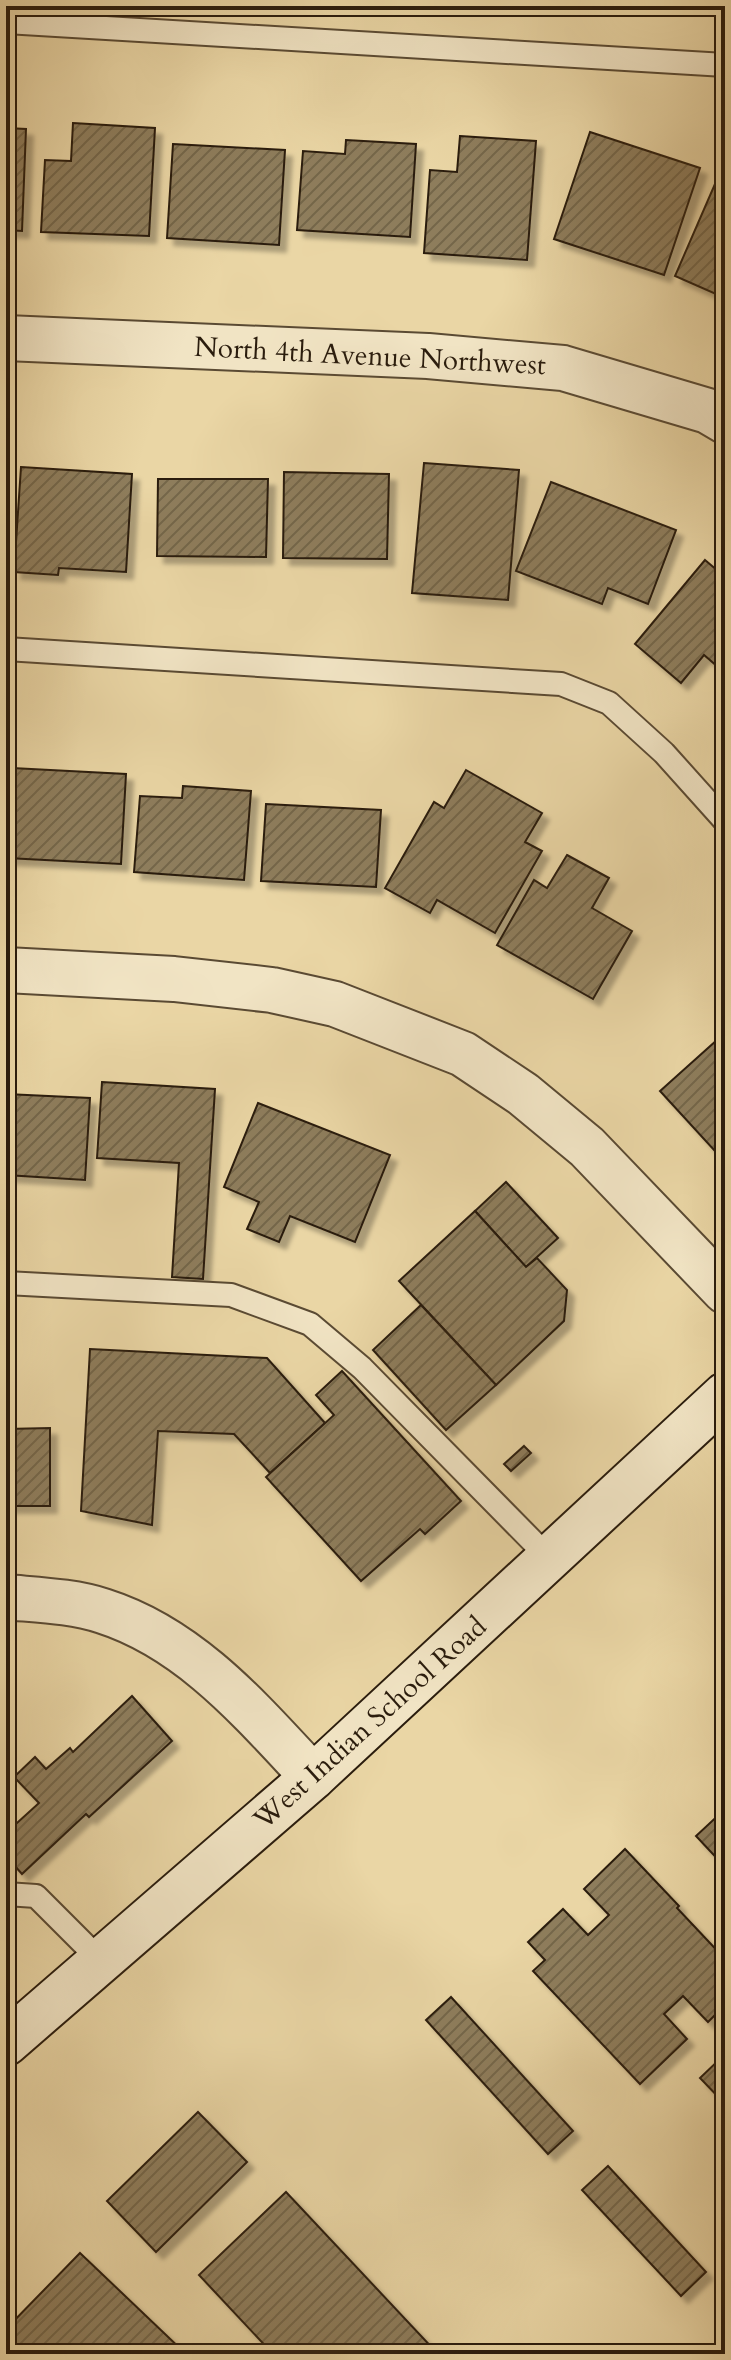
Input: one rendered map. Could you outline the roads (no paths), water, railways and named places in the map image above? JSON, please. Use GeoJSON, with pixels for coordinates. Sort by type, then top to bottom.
{"type":"FeatureCollection","features":[{"type":"Feature","properties":{"kind":"street","name":"North 4th Avenue Northwest"},"geometry":{"type":"LineString","coordinates":[[6,338],[428,356],[563,368],[708,411],[725,421]]}},
{"type":"Feature","properties":{"kind":"street"},"geometry":{"type":"LineString","coordinates":[[6,970],[174,979],[272,990],[335,1004],[463,1054],[523,1094],[587,1147],[725,1291]]}},
{"type":"Feature","properties":{"kind":"street","name":"West Indian School Road"},"geometry":{"type":"LineString","coordinates":[[6,2043],[313,1777],[725,1395]]}},
{"type":"Feature","properties":{"kind":"street"},"geometry":{"type":"LineString","coordinates":[[6,1597],[50,1600],[102,1610],[163,1637],[229,1688],[313,1777]]}},
{"type":"Feature","properties":{"kind":"lane"},"geometry":{"type":"LineString","coordinates":[[6,22],[725,65]]}},
{"type":"Feature","properties":{"kind":"lane"},"geometry":{"type":"LineString","coordinates":[[6,649],[561,684],[609,703],[664,753],[725,821]]}},
{"type":"Feature","properties":{"kind":"lane"},"geometry":{"type":"LineString","coordinates":[[6,1283],[231,1295],[310,1324],[362,1368],[550,1559]]}},
{"type":"Feature","properties":{"kind":"lane"},"geometry":{"type":"LineString","coordinates":[[6,1894],[36,1896],[101,1961]]}}]}
